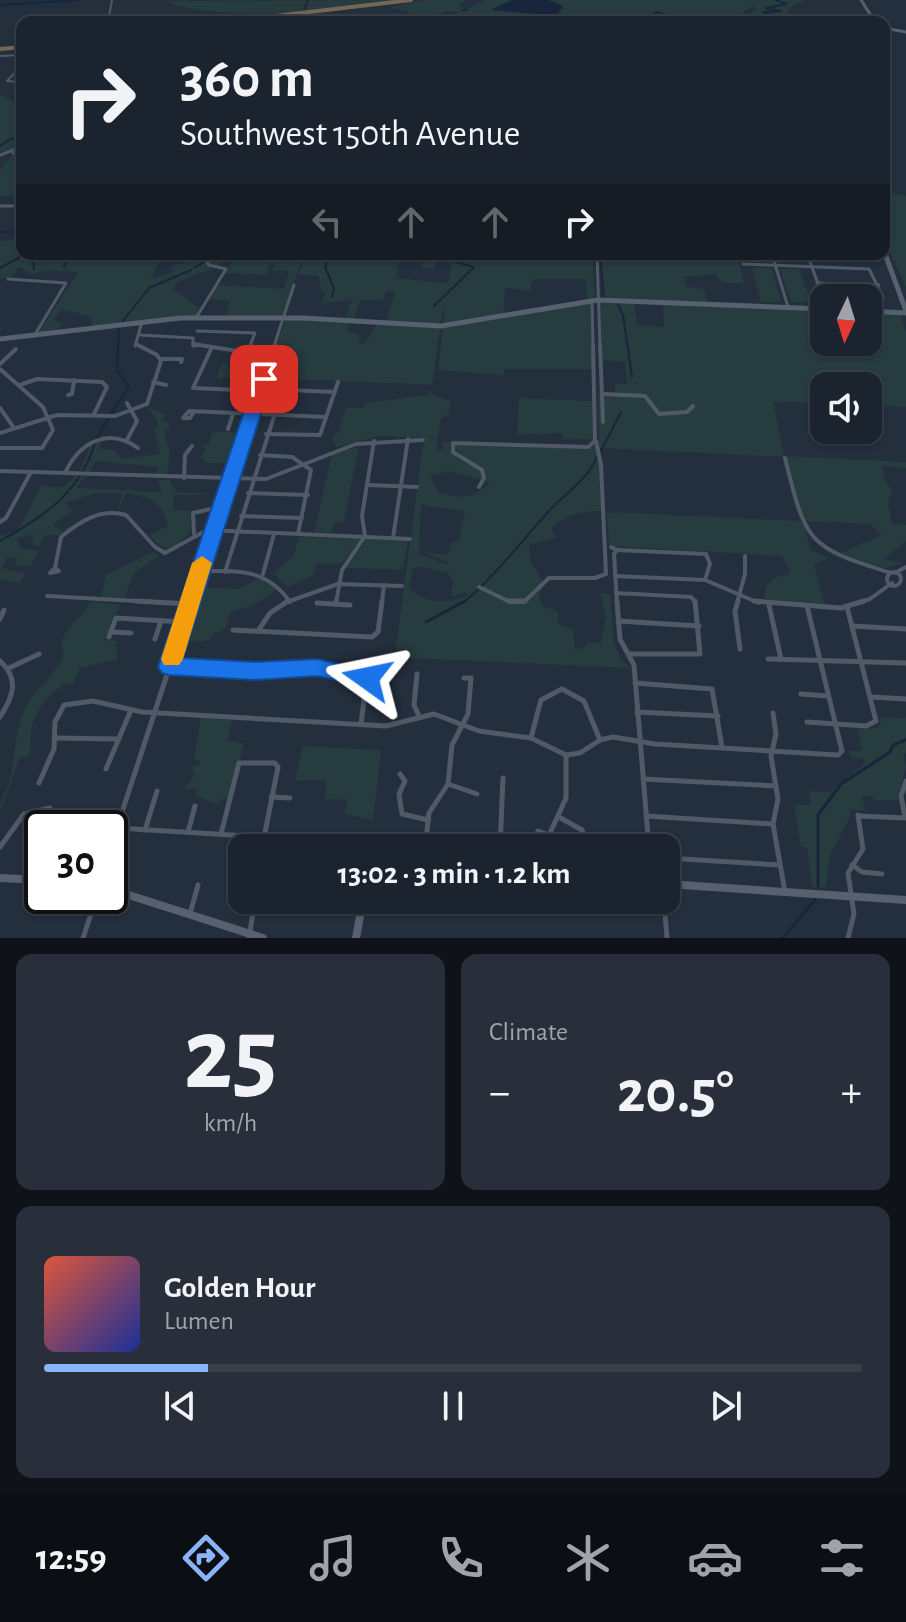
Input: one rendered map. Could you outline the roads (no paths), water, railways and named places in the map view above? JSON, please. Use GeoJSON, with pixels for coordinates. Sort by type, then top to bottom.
{"type":"FeatureCollection","features":[{"type":"Feature","properties":{"kind":"highway"},"geometry":{"type":"LineString","coordinates":[[350,9],[411,0]]}},
{"type":"Feature","properties":{"kind":"highway"},"geometry":{"type":"LineString","coordinates":[[288,16],[420,0]]}},
{"type":"Feature","properties":{"kind":"main road"},"geometry":{"type":"LineString","coordinates":[[882,311],[906,312],[887,260]]}},
{"type":"Feature","properties":{"kind":"main road"},"geometry":{"type":"LineString","coordinates":[[0,339],[196,318],[284,318],[441,326],[493,320],[595,300],[810,308]]}},
{"type":"Feature","properties":{"kind":"main road"},"geometry":{"type":"LineString","coordinates":[[0,878],[24,879]]}},
{"type":"Feature","properties":{"kind":"main road"},"geometry":{"type":"LineString","coordinates":[[680,885],[906,900]]}},
{"type":"Feature","properties":{"kind":"main road"},"geometry":{"type":"LineString","coordinates":[[128,895],[263,938]]}},
{"type":"Feature","properties":{"kind":"main road"},"geometry":{"type":"LineString","coordinates":[[356,938],[360,914]]}},
{"type":"Feature","properties":{"kind":"street"},"geometry":{"type":"LineString","coordinates":[[16,71],[7,81],[16,82]]}},
{"type":"Feature","properties":{"kind":"street"},"geometry":{"type":"LineString","coordinates":[[196,318],[226,269],[209,265],[205,260]]}},
{"type":"Feature","properties":{"kind":"street"},"geometry":{"type":"LineString","coordinates":[[479,587],[506,600],[524,602],[549,578],[595,578],[606,574],[602,477],[595,441],[597,260]]}},
{"type":"Feature","properties":{"kind":"street"},"geometry":{"type":"LineString","coordinates":[[809,260],[817,283],[848,284]]}},
{"type":"Feature","properties":{"kind":"street"},"geometry":{"type":"LineString","coordinates":[[774,263],[788,307]]}},
{"type":"Feature","properties":{"kind":"street"},"geometry":{"type":"LineString","coordinates":[[743,264],[866,269],[874,273],[879,284]]}},
{"type":"Feature","properties":{"kind":"street"},"geometry":{"type":"LineString","coordinates":[[8,279],[66,283],[34,336]]}},
{"type":"Feature","properties":{"kind":"street"},"geometry":{"type":"LineString","coordinates":[[123,810],[294,285]]}},
{"type":"Feature","properties":{"kind":"street"},"geometry":{"type":"LineString","coordinates":[[595,300],[603,422]]}},
{"type":"Feature","properties":{"kind":"street"},"geometry":{"type":"LineString","coordinates":[[142,322],[137,348],[161,359],[182,359]]}},
{"type":"Feature","properties":{"kind":"street"},"geometry":{"type":"LineString","coordinates":[[197,330],[252,330],[255,333],[248,352],[193,346],[193,338],[197,330]]}},
{"type":"Feature","properties":{"kind":"street"},"geometry":{"type":"LineString","coordinates":[[140,335],[193,338]]}},
{"type":"Feature","properties":{"kind":"street"},"geometry":{"type":"LineString","coordinates":[[212,347],[193,388],[259,391]]}},
{"type":"Feature","properties":{"kind":"street"},"geometry":{"type":"LineString","coordinates":[[0,448],[42,448],[53,430],[48,417],[0,366],[16,349]]}},
{"type":"Feature","properties":{"kind":"street"},"geometry":{"type":"LineString","coordinates":[[0,433],[48,417],[118,416],[132,411],[151,400],[161,359]]}},
{"type":"Feature","properties":{"kind":"street"},"geometry":{"type":"LineString","coordinates":[[20,385],[37,379],[98,381],[107,386],[93,415]]}},
{"type":"Feature","properties":{"kind":"street"},"geometry":{"type":"LineString","coordinates":[[72,394],[74,380]]}},
{"type":"Feature","properties":{"kind":"street"},"geometry":{"type":"LineString","coordinates":[[153,382],[167,382]]}},
{"type":"Feature","properties":{"kind":"street"},"geometry":{"type":"LineString","coordinates":[[266,434],[320,435],[338,382]]}},
{"type":"Feature","properties":{"kind":"street"},"geometry":{"type":"LineString","coordinates":[[225,572],[266,434],[283,391],[335,392]]}},
{"type":"Feature","properties":{"kind":"street"},"geometry":{"type":"LineString","coordinates":[[602,393],[645,396],[659,414],[687,412],[693,406]]}},
{"type":"Feature","properties":{"kind":"street"},"geometry":{"type":"LineString","coordinates":[[127,403],[137,423],[127,440]]}},
{"type":"Feature","properties":{"kind":"street"},"geometry":{"type":"LineString","coordinates":[[0,408],[11,419],[14,429]]}},
{"type":"Feature","properties":{"kind":"street"},"geometry":{"type":"LineString","coordinates":[[193,413],[326,417]]}},
{"type":"Feature","properties":{"kind":"street"},"geometry":{"type":"LineString","coordinates":[[221,426],[228,428],[233,414]]}},
{"type":"Feature","properties":{"kind":"street"},"geometry":{"type":"LineString","coordinates":[[393,538],[408,439]]}},
{"type":"Feature","properties":{"kind":"street"},"geometry":{"type":"LineString","coordinates":[[65,473],[77,451],[87,441],[127,440],[138,448]]}},
{"type":"Feature","properties":{"kind":"street"},"geometry":{"type":"LineString","coordinates":[[0,471],[253,479],[278,477],[332,451],[374,440],[423,440]]}},
{"type":"Feature","properties":{"kind":"street"},"geometry":{"type":"LineString","coordinates":[[336,604],[344,566],[360,550],[364,537],[362,516],[374,440]]}},
{"type":"Feature","properties":{"kind":"street"},"geometry":{"type":"LineString","coordinates":[[479,487],[484,472],[453,452],[453,443],[588,447],[595,441]]}},
{"type":"Feature","properties":{"kind":"street"},"geometry":{"type":"LineString","coordinates":[[184,478],[185,455],[192,446]]}},
{"type":"Feature","properties":{"kind":"street"},"geometry":{"type":"LineString","coordinates":[[260,455],[289,456],[304,464],[312,475],[298,534]]}},
{"type":"Feature","properties":{"kind":"street"},"geometry":{"type":"LineString","coordinates":[[785,458],[807,537],[829,555],[874,567],[896,580]]}},
{"type":"Feature","properties":{"kind":"street"},"geometry":{"type":"LineString","coordinates":[[2,521],[31,472]]}},
{"type":"Feature","properties":{"kind":"street"},"geometry":{"type":"LineString","coordinates":[[368,485],[417,487]]}},
{"type":"Feature","properties":{"kind":"street"},"geometry":{"type":"LineString","coordinates":[[248,493],[308,495]]}},
{"type":"Feature","properties":{"kind":"street"},"geometry":{"type":"LineString","coordinates":[[194,534],[193,513],[211,509]]}},
{"type":"Feature","properties":{"kind":"street"},"geometry":{"type":"LineString","coordinates":[[55,568],[61,537],[83,521],[103,513],[121,513],[132,518],[162,552],[178,549],[194,534],[212,530],[410,539]]}},
{"type":"Feature","properties":{"kind":"street"},"geometry":{"type":"LineString","coordinates":[[241,516],[302,518]]}},
{"type":"Feature","properties":{"kind":"street"},"geometry":{"type":"LineString","coordinates":[[263,574],[274,533]]}},
{"type":"Feature","properties":{"kind":"street"},"geometry":{"type":"LineString","coordinates":[[648,834],[635,683],[630,654],[620,639],[614,548],[708,555],[710,566],[705,580]]}},
{"type":"Feature","properties":{"kind":"street"},"geometry":{"type":"LineString","coordinates":[[740,649],[735,611],[740,597],[745,556]]}},
{"type":"Feature","properties":{"kind":"street"},"geometry":{"type":"LineString","coordinates":[[615,576],[705,580],[740,597],[769,605],[847,607],[870,599],[896,580],[906,567]]}},
{"type":"Feature","properties":{"kind":"street"},"geometry":{"type":"LineString","coordinates":[[200,571],[263,574],[278,582],[290,602]]}},
{"type":"Feature","properties":{"kind":"street"},"geometry":{"type":"LineString","coordinates":[[258,631],[266,615],[290,602],[340,583],[402,586]]}},
{"type":"Feature","properties":{"kind":"street"},"geometry":{"type":"LineString","coordinates":[[233,630],[375,636],[384,585]]}},
{"type":"Feature","properties":{"kind":"street"},"geometry":{"type":"LineString","coordinates":[[616,593],[694,599],[700,654],[630,654]]}},
{"type":"Feature","properties":{"kind":"street"},"geometry":{"type":"LineString","coordinates":[[47,596],[189,604]]}},
{"type":"Feature","properties":{"kind":"street"},"geometry":{"type":"LineString","coordinates":[[317,603],[350,605]]}},
{"type":"Feature","properties":{"kind":"street"},"geometry":{"type":"LineString","coordinates":[[769,605],[781,659]]}},
{"type":"Feature","properties":{"kind":"street"},"geometry":{"type":"LineString","coordinates":[[39,783],[55,738],[55,722],[66,703],[112,704],[154,712],[361,724],[393,725],[419,716],[438,715],[484,732],[531,738],[566,755],[585,751],[600,740],[842,754],[807,606]]}},
{"type":"Feature","properties":{"kind":"street"},"geometry":{"type":"LineString","coordinates":[[807,722],[874,724],[877,714],[847,607]]}},
{"type":"Feature","properties":{"kind":"street"},"geometry":{"type":"LineString","coordinates":[[0,619],[4,610]]}},
{"type":"Feature","properties":{"kind":"street"},"geometry":{"type":"LineString","coordinates":[[131,633],[110,634],[116,618],[184,622]]}},
{"type":"Feature","properties":{"kind":"street"},"geometry":{"type":"LineString","coordinates":[[155,639],[161,621]]}},
{"type":"Feature","properties":{"kind":"street"},"geometry":{"type":"LineString","coordinates":[[618,621],[699,626]]}},
{"type":"Feature","properties":{"kind":"street"},"geometry":{"type":"LineString","coordinates":[[852,626],[906,629]]}},
{"type":"Feature","properties":{"kind":"street"},"geometry":{"type":"LineString","coordinates":[[9,668],[39,654]]}},
{"type":"Feature","properties":{"kind":"street"},"geometry":{"type":"LineString","coordinates":[[768,659],[906,663]]}},
{"type":"Feature","properties":{"kind":"street"},"geometry":{"type":"LineString","coordinates":[[0,661],[9,668],[14,678],[13,693],[1,715]]}},
{"type":"Feature","properties":{"kind":"street"},"geometry":{"type":"LineString","coordinates":[[169,667],[255,671],[317,668],[367,677],[361,724]]}},
{"type":"Feature","properties":{"kind":"street"},"geometry":{"type":"LineString","coordinates":[[417,674],[414,705],[419,716]]}},
{"type":"Feature","properties":{"kind":"street"},"geometry":{"type":"LineString","coordinates":[[426,834],[433,803],[448,784],[452,745],[469,710],[468,678],[479,677]]}},
{"type":"Feature","properties":{"kind":"street"},"geometry":{"type":"LineString","coordinates":[[635,683],[712,689],[722,747]]}},
{"type":"Feature","properties":{"kind":"street"},"geometry":{"type":"LineString","coordinates":[[531,738],[538,702],[549,692],[562,689],[584,701],[600,740]]}},
{"type":"Feature","properties":{"kind":"street"},"geometry":{"type":"LineString","coordinates":[[801,694],[828,696]]}},
{"type":"Feature","properties":{"kind":"street"},"geometry":{"type":"LineString","coordinates":[[872,697],[906,699]]}},
{"type":"Feature","properties":{"kind":"street"},"geometry":{"type":"LineString","coordinates":[[106,769],[131,710]]}},
{"type":"Feature","properties":{"kind":"street"},"geometry":{"type":"LineString","coordinates":[[637,712],[718,716]]}},
{"type":"Feature","properties":{"kind":"street"},"geometry":{"type":"LineString","coordinates":[[773,713],[776,734],[771,751],[778,802],[773,824],[785,892]]}},
{"type":"Feature","properties":{"kind":"street"},"geometry":{"type":"LineString","coordinates":[[55,738],[117,739]]}},
{"type":"Feature","properties":{"kind":"street"},"geometry":{"type":"LineString","coordinates":[[550,833],[566,798],[566,755]]}},
{"type":"Feature","properties":{"kind":"street"},"geometry":{"type":"LineString","coordinates":[[221,834],[240,762],[278,765],[264,834]]}},
{"type":"Feature","properties":{"kind":"street"},"geometry":{"type":"LineString","coordinates":[[400,774],[405,781]]}},
{"type":"Feature","properties":{"kind":"street"},"geometry":{"type":"LineString","coordinates":[[501,834],[503,778]]}},
{"type":"Feature","properties":{"kind":"street"},"geometry":{"type":"LineString","coordinates":[[643,779],[776,786]]}},
{"type":"Feature","properties":{"kind":"street"},"geometry":{"type":"LineString","coordinates":[[405,781],[413,780]]}},
{"type":"Feature","properties":{"kind":"street"},"geometry":{"type":"LineString","coordinates":[[405,781],[399,794],[402,814],[428,820]]}},
{"type":"Feature","properties":{"kind":"street"},"geometry":{"type":"LineString","coordinates":[[848,938],[855,920],[848,878],[852,865],[863,849],[858,816],[906,819],[901,796],[906,781]]}},
{"type":"Feature","properties":{"kind":"street"},"geometry":{"type":"LineString","coordinates":[[448,784],[477,794]]}},
{"type":"Feature","properties":{"kind":"street"},"geometry":{"type":"LineString","coordinates":[[145,830],[157,791]]}},
{"type":"Feature","properties":{"kind":"street"},"geometry":{"type":"LineString","coordinates":[[271,797],[290,798]]}},
{"type":"Feature","properties":{"kind":"street"},"geometry":{"type":"LineString","coordinates":[[188,832],[195,806]]}},
{"type":"Feature","properties":{"kind":"street"},"geometry":{"type":"LineString","coordinates":[[0,847],[19,816],[30,809],[50,808]]}},
{"type":"Feature","properties":{"kind":"street"},"geometry":{"type":"LineString","coordinates":[[646,816],[773,824]]}},
{"type":"Feature","properties":{"kind":"street"},"geometry":{"type":"LineString","coordinates":[[536,834],[550,833],[574,845],[585,839],[580,828],[559,817]]}},
{"type":"Feature","properties":{"kind":"street"},"geometry":{"type":"LineString","coordinates":[[128,829],[228,834]]}},
{"type":"Feature","properties":{"kind":"street"},"geometry":{"type":"LineString","coordinates":[[680,859],[781,865]]}},
{"type":"Feature","properties":{"kind":"street"},"geometry":{"type":"LineString","coordinates":[[852,865],[862,872],[882,874]]}},
{"type":"Feature","properties":{"kind":"street"},"geometry":{"type":"LineString","coordinates":[[190,916],[198,885]]}},
{"type":"Feature","properties":{"kind":"street"},"geometry":{"type":"LineString","coordinates":[[83,938],[91,914]]}},
{"type":"Feature","properties":{"kind":"street"},"geometry":{"type":"LineString","coordinates":[[250,936],[253,914]]}},
{"type":"Feature","properties":{"kind":"street"},"geometry":{"type":"LineString","coordinates":[[665,914],[667,938]]}},
{"type":"Feature","properties":{"kind":"water"},"geometry":{"type":"Polygon","coordinates":[[[512,0],[548,0],[563,6],[558,14],[562,16],[491,10],[512,0]]]}},
{"type":"Feature","properties":{"kind":"waterway"},"geometry":{"type":"LineString","coordinates":[[0,5],[81,0]]}},
{"type":"Feature","properties":{"kind":"waterway"},"geometry":{"type":"LineString","coordinates":[[304,10],[308,0]]}},
{"type":"Feature","properties":{"kind":"waterway"},"geometry":{"type":"LineString","coordinates":[[758,16],[770,15],[764,12],[781,11],[766,8],[786,4],[776,0]]}},
{"type":"Feature","properties":{"kind":"waterway"},"geometry":{"type":"LineString","coordinates":[[462,10],[467,10]]}},
{"type":"Feature","properties":{"kind":"waterway"},"geometry":{"type":"LineString","coordinates":[[652,16],[657,12],[670,16]]}},
{"type":"Feature","properties":{"kind":"waterway"},"geometry":{"type":"LineString","coordinates":[[11,139],[16,138]]}},
{"type":"Feature","properties":{"kind":"waterway"},"geometry":{"type":"LineString","coordinates":[[0,146],[9,140]]}},
{"type":"Feature","properties":{"kind":"waterway"},"geometry":{"type":"LineString","coordinates":[[0,232],[16,232]]}},
{"type":"Feature","properties":{"kind":"waterway"},"geometry":{"type":"LineString","coordinates":[[0,268],[16,259]]}},
{"type":"Feature","properties":{"kind":"waterway"},"geometry":{"type":"LineString","coordinates":[[33,260],[34,269]]}},
{"type":"Feature","properties":{"kind":"waterway"},"geometry":{"type":"LineString","coordinates":[[64,267],[67,260]]}},
{"type":"Feature","properties":{"kind":"waterway"},"geometry":{"type":"LineString","coordinates":[[328,260],[325,267],[334,288],[332,297]]}},
{"type":"Feature","properties":{"kind":"waterway"},"geometry":{"type":"LineString","coordinates":[[434,306],[474,267],[454,260]]}},
{"type":"Feature","properties":{"kind":"waterway"},"geometry":{"type":"LineString","coordinates":[[601,260],[604,298]]}},
{"type":"Feature","properties":{"kind":"waterway"},"geometry":{"type":"LineString","coordinates":[[194,268],[204,262]]}},
{"type":"Feature","properties":{"kind":"waterway"},"geometry":{"type":"LineString","coordinates":[[122,322],[149,288],[191,270]]}},
{"type":"Feature","properties":{"kind":"waterway"},"geometry":{"type":"LineString","coordinates":[[617,303],[623,315],[632,377]]}},
{"type":"Feature","properties":{"kind":"waterway"},"geometry":{"type":"LineString","coordinates":[[111,413],[129,387],[117,370],[119,327]]}},
{"type":"Feature","properties":{"kind":"waterway"},"geometry":{"type":"LineString","coordinates":[[601,451],[621,412]]}},
{"type":"Feature","properties":{"kind":"waterway"},"geometry":{"type":"LineString","coordinates":[[97,438],[108,419]]}},
{"type":"Feature","properties":{"kind":"waterway"},"geometry":{"type":"LineString","coordinates":[[0,541],[31,523],[70,489],[81,475],[95,442]]}},
{"type":"Feature","properties":{"kind":"waterway"},"geometry":{"type":"LineString","coordinates":[[463,603],[582,480],[597,457]]}},
{"type":"Feature","properties":{"kind":"waterway"},"geometry":{"type":"LineString","coordinates":[[426,622],[465,601]]}},
{"type":"Feature","properties":{"kind":"waterway"},"geometry":{"type":"LineString","coordinates":[[818,886],[818,815],[841,784],[890,752],[893,745],[906,740]]}},
{"type":"Feature","properties":{"kind":"waterway"},"geometry":{"type":"LineString","coordinates":[[783,938],[815,900]]}}]}
